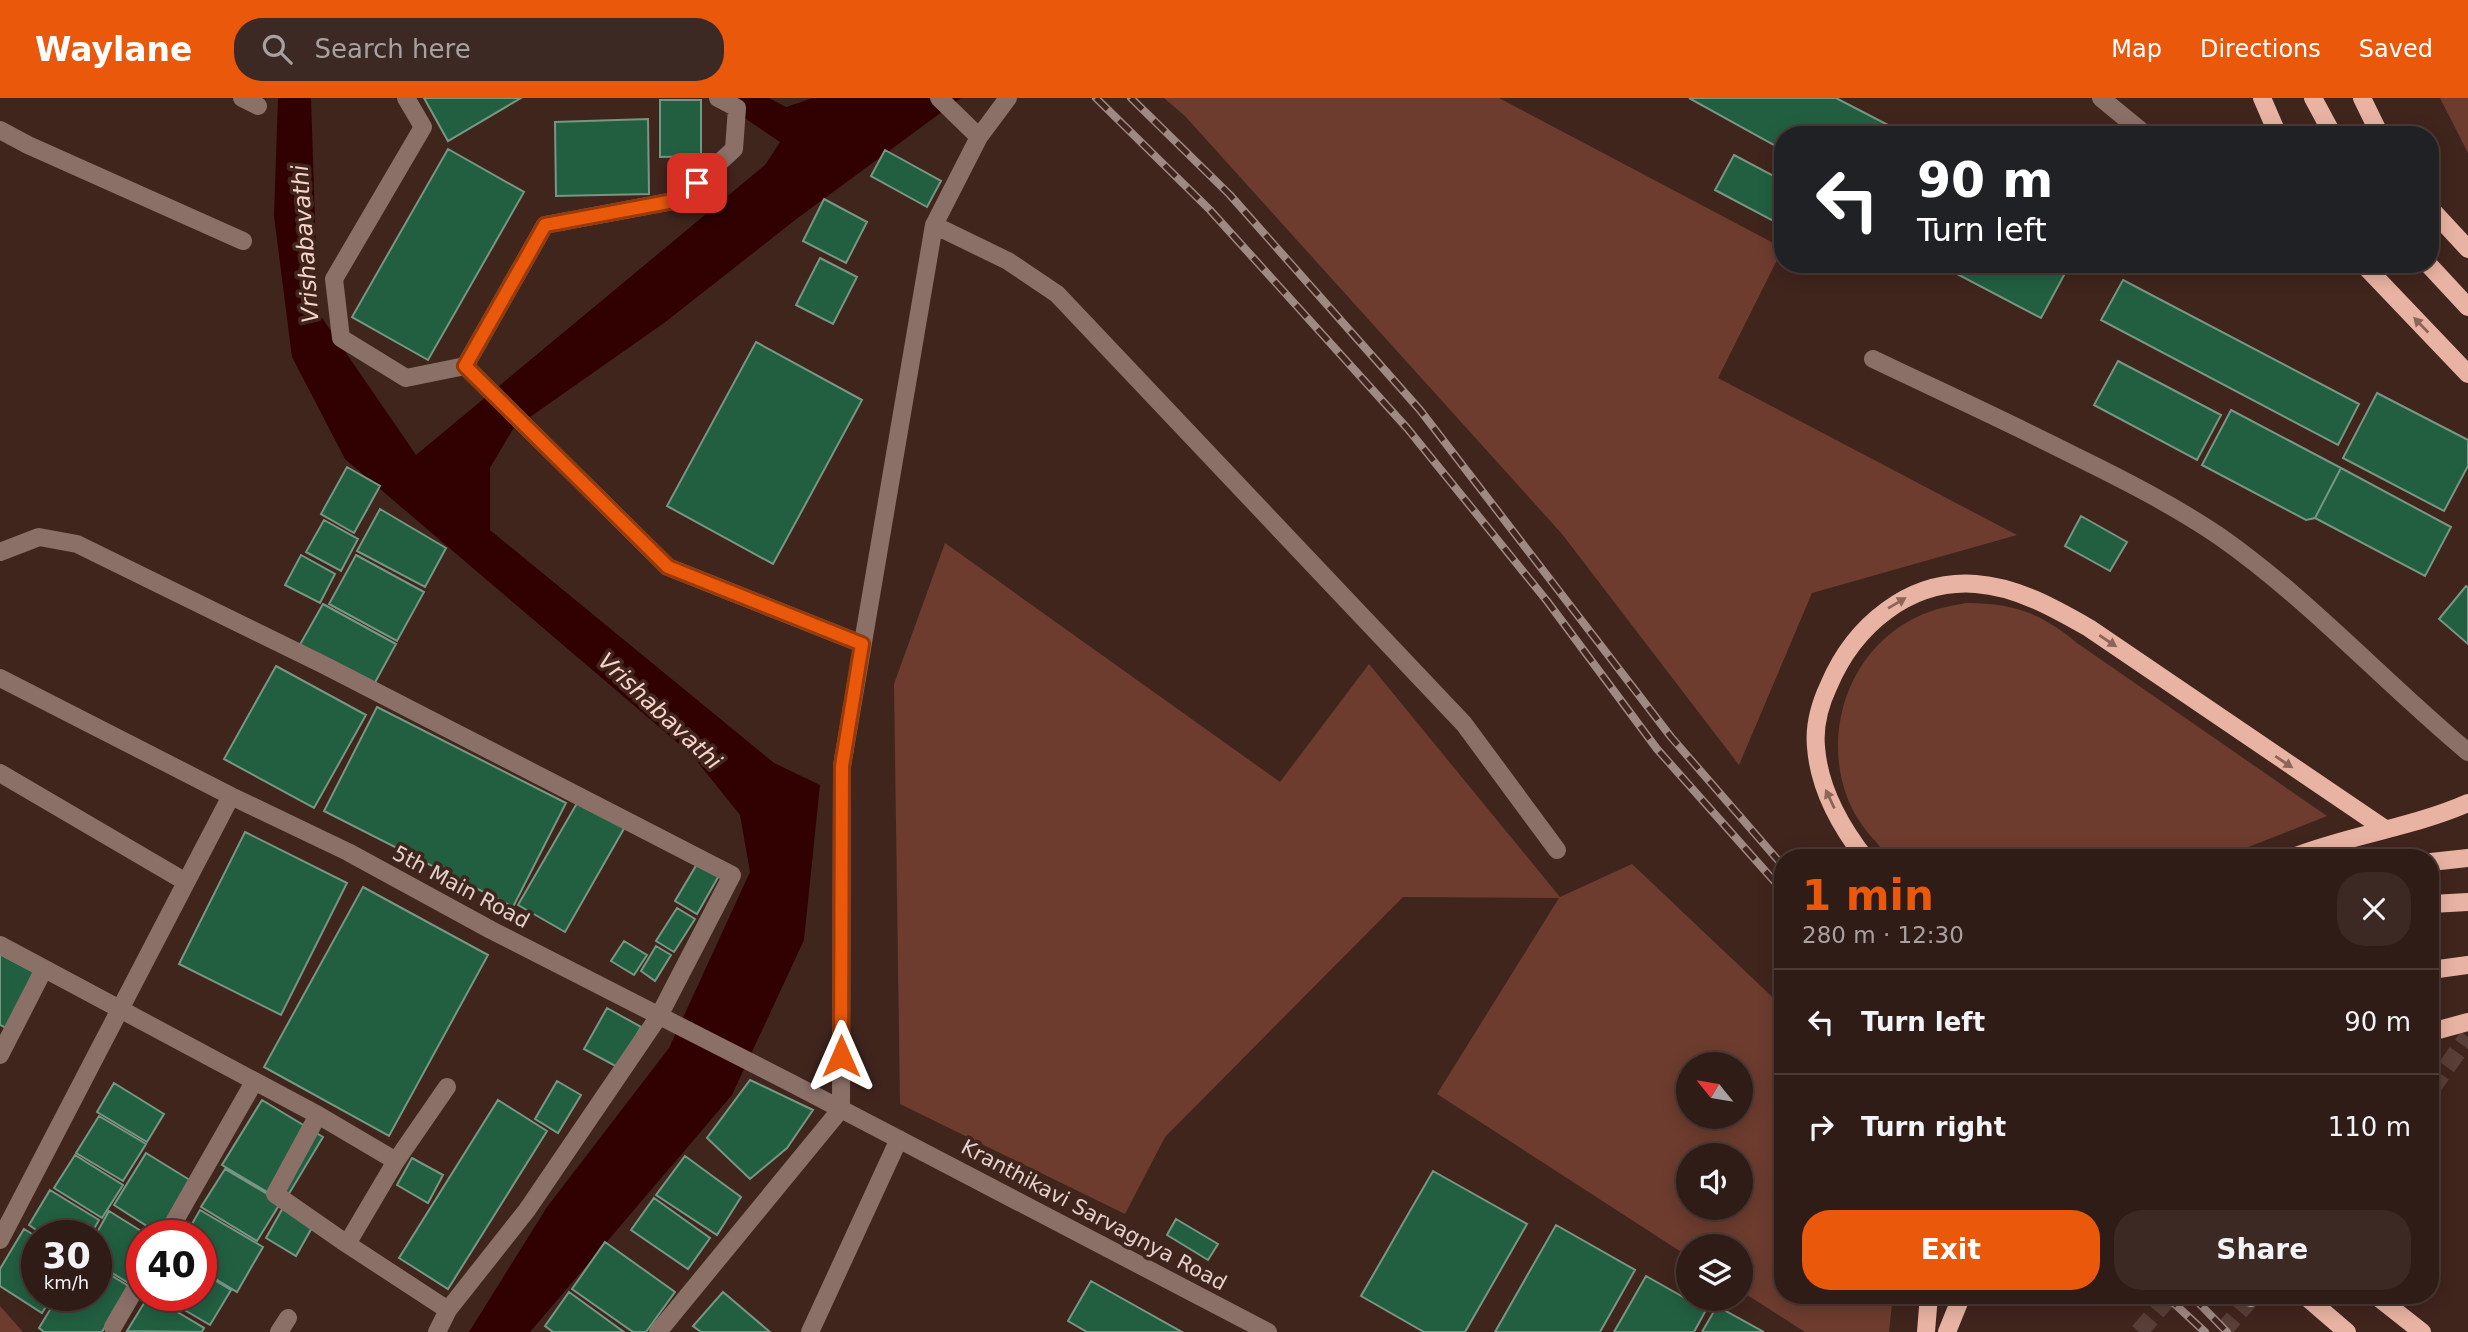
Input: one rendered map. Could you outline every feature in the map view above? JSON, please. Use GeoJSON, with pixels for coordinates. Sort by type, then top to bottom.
{"type":"FeatureCollection","features":[{"type":"Feature","properties":{"kind":"main road"},"geometry":{"type":"LineString","coordinates":[[2262,98],[2274,126]]}},
{"type":"Feature","properties":{"kind":"main road"},"geometry":{"type":"LineString","coordinates":[[2313,98],[2328,126]]}},
{"type":"Feature","properties":{"kind":"main road"},"geometry":{"type":"LineString","coordinates":[[2361,98],[2375,126]]}},
{"type":"Feature","properties":{"kind":"main road"},"geometry":{"type":"LineString","coordinates":[[2439,217],[2468,248]]}},
{"type":"Feature","properties":{"kind":"main road"},"geometry":{"type":"LineString","coordinates":[[2372,273],[2468,374]]}},
{"type":"Feature","properties":{"kind":"main road"},"geometry":{"type":"LineString","coordinates":[[2436,273],[2468,307]]}},
{"type":"Feature","properties":{"kind":"main road"},"geometry":{"type":"LineString","coordinates":[[1859,849],[1839,820],[1822,782],[1816,746],[1820,706],[1837,666],[1858,635],[1883,612],[1910,596],[1941,587],[1974,584],[2000,587],[2032,598],[2089,628],[2385,829]]}},
{"type":"Feature","properties":{"kind":"main road"},"geometry":{"type":"LineString","coordinates":[[2312,849],[2446,812],[2468,803]]}},
{"type":"Feature","properties":{"kind":"main road"},"geometry":{"type":"LineString","coordinates":[[2439,861],[2468,858]]}},
{"type":"Feature","properties":{"kind":"main road"},"geometry":{"type":"LineString","coordinates":[[2439,904],[2468,902]]}},
{"type":"Feature","properties":{"kind":"main road"},"geometry":{"type":"LineString","coordinates":[[2439,969],[2468,965]]}},
{"type":"Feature","properties":{"kind":"main road"},"geometry":{"type":"LineString","coordinates":[[2439,1030],[2468,1022]]}},
{"type":"Feature","properties":{"kind":"main road"},"geometry":{"type":"LineString","coordinates":[[1926,1332],[1928,1304]]}},
{"type":"Feature","properties":{"kind":"main road"},"geometry":{"type":"LineString","coordinates":[[1947,1332],[1958,1304]]}},
{"type":"Feature","properties":{"kind":"main road"},"geometry":{"type":"LineString","coordinates":[[2314,1304],[2347,1332]]}},
{"type":"Feature","properties":{"kind":"main road"},"geometry":{"type":"LineString","coordinates":[[2386,1304],[2422,1332]]}},
{"type":"Feature","properties":{"kind":"street"},"geometry":{"type":"LineString","coordinates":[[406,98],[423,127],[334,279],[341,338],[406,378],[465,366],[545,225],[679,200],[734,149],[737,108],[718,98]]}},
{"type":"Feature","properties":{"kind":"street"},"geometry":{"type":"LineString","coordinates":[[939,98],[979,137]]}},
{"type":"Feature","properties":{"kind":"street"},"geometry":{"type":"LineString","coordinates":[[658,1332],[841,1109],[842,766],[862,644],[934,225],[979,137],[1008,98]]}},
{"type":"Feature","properties":{"kind":"street"},"geometry":{"type":"LineString","coordinates":[[2101,98],[2135,126]]}},
{"type":"Feature","properties":{"kind":"street"},"geometry":{"type":"LineString","coordinates":[[0,130],[243,242]]}},
{"type":"Feature","properties":{"kind":"street"},"geometry":{"type":"LineString","coordinates":[[934,225],[1008,261],[1058,294],[1464,724],[1557,850]]}},
{"type":"Feature","properties":{"kind":"street"},"geometry":{"type":"LineString","coordinates":[[1873,359],[2146,491],[2219,536],[2282,584],[2417,710],[2468,752]]}},
{"type":"Feature","properties":{"kind":"street"},"geometry":{"type":"LineString","coordinates":[[465,366],[668,567],[862,644]]}},
{"type":"Feature","properties":{"kind":"street"},"geometry":{"type":"LineString","coordinates":[[0,552],[38,537],[78,544],[324,665],[732,875],[659,1016],[527,1210],[449,1310],[437,1332]]}},
{"type":"Feature","properties":{"kind":"street","name":"5th Main Road"},"geometry":{"type":"LineString","coordinates":[[0,678],[231,796],[348,852],[491,930],[899,1139]]}},
{"type":"Feature","properties":{"kind":"street"},"geometry":{"type":"LineString","coordinates":[[0,773],[186,882]]}},
{"type":"Feature","properties":{"kind":"street"},"geometry":{"type":"LineString","coordinates":[[0,1240],[231,796]]}},
{"type":"Feature","properties":{"kind":"street"},"geometry":{"type":"LineString","coordinates":[[0,946],[317,1115],[396,1161]]}},
{"type":"Feature","properties":{"kind":"street"},"geometry":{"type":"LineString","coordinates":[[0,1055],[44,969]]}},
{"type":"Feature","properties":{"kind":"street"},"geometry":{"type":"LineString","coordinates":[[175,1220],[254,1082]]}},
{"type":"Feature","properties":{"kind":"street"},"geometry":{"type":"LineString","coordinates":[[347,1244],[396,1161],[447,1087]]}},
{"type":"Feature","properties":{"kind":"street"},"geometry":{"type":"LineString","coordinates":[[317,1115],[275,1194],[449,1310]]}},
{"type":"Feature","properties":{"kind":"street"},"geometry":{"type":"LineString","coordinates":[[810,1332],[899,1139]]}},
{"type":"Feature","properties":{"kind":"street","name":"Kranthikavi Sarvagnya Road"},"geometry":{"type":"LineString","coordinates":[[899,1139],[1268,1332]]}},
{"type":"Feature","properties":{"kind":"street"},"geometry":{"type":"LineString","coordinates":[[113,1327],[126,1305]]}},
{"type":"Feature","properties":{"kind":"shaded area"},"geometry":{"type":"Polygon","coordinates":[[[1164,98],[1499,98],[1774,243],[1774,266],[1718,378],[2017,535],[1812,593],[1739,765],[1562,534],[1185,116],[1164,98]]]}},
{"type":"Feature","properties":{"kind":"shaded area"},"geometry":{"type":"Polygon","coordinates":[[[2440,98],[2468,98],[2468,153],[2440,98]]]}},
{"type":"Feature","properties":{"kind":"shaded area"},"geometry":{"type":"Polygon","coordinates":[[[945,543],[1280,782],[1369,664],[1560,897],[1632,864],[1774,998],[1774,1304],[1892,1304],[1889,1332],[1805,1332],[1753,1299],[1753,1234],[1676,1234],[1676,1249],[1437,1094],[1559,898],[1403,897],[1165,1137],[1125,1214],[900,1104],[894,684],[945,543]]]}},
{"type":"Feature","properties":{"kind":"shaded area"},"geometry":{"type":"Polygon","coordinates":[[[1966,603],[1998,605],[2026,612],[2051,624],[2327,816],[2243,849],[1882,849],[1857,817],[1849,802],[1841,775],[1838,748],[1840,721],[1847,694],[1859,670],[1875,648],[1895,630],[1919,616],[1966,603]]]}},
{"type":"Feature","properties":{"kind":"shaded area"},"geometry":{"type":"Polygon","coordinates":[[[0,1306],[23,1332],[0,1332],[0,1306]]]}},
{"type":"Feature","properties":{"kind":"water","name":"Vrishabavathi"},"geometry":{"type":"Polygon","coordinates":[[[278,98],[311,98],[318,312],[416,455],[765,165],[780,142],[715,98],[769,98],[786,107],[813,98],[961,98],[799,217],[664,323],[513,429],[490,468],[490,530],[774,763],[820,785],[804,940],[732,1095],[530,1332],[469,1332],[547,1207],[669,1048],[750,872],[740,815],[692,755],[345,459],[292,357],[274,216],[278,98]]]}},
{"type":"Feature","properties":{"kind":"building"},"geometry":{"type":"Polygon","coordinates":[[[424,98],[521,98],[448,141],[424,98]]]}},
{"type":"Feature","properties":{"kind":"building"},"geometry":{"type":"Polygon","coordinates":[[[1689,98],[1836,98],[1890,126],[1774,126],[1774,145],[1689,98]]]}},
{"type":"Feature","properties":{"kind":"building"},"geometry":{"type":"Polygon","coordinates":[[[660,100],[701,100],[701,156],[660,157],[660,100]]]}},
{"type":"Feature","properties":{"kind":"building"},"geometry":{"type":"Polygon","coordinates":[[[648,119],[649,194],[556,196],[555,122],[648,119]]]}},
{"type":"Feature","properties":{"kind":"building"},"geometry":{"type":"Polygon","coordinates":[[[448,149],[524,192],[428,360],[352,317],[448,149]]]}},
{"type":"Feature","properties":{"kind":"building"},"geometry":{"type":"Polygon","coordinates":[[[885,150],[941,181],[927,207],[871,176],[885,150]]]}},
{"type":"Feature","properties":{"kind":"building"},"geometry":{"type":"Polygon","coordinates":[[[1734,155],[1774,176],[1774,221],[1715,190],[1734,155]]]}},
{"type":"Feature","properties":{"kind":"building"},"geometry":{"type":"Polygon","coordinates":[[[824,199],[867,222],[846,263],[803,241],[824,199]]]}},
{"type":"Feature","properties":{"kind":"building"},"geometry":{"type":"Polygon","coordinates":[[[820,258],[857,277],[833,324],[796,305],[820,258]]]}},
{"type":"Feature","properties":{"kind":"building"},"geometry":{"type":"Polygon","coordinates":[[[1955,273],[2065,273],[2041,318],[1955,273]]]}},
{"type":"Feature","properties":{"kind":"building"},"geometry":{"type":"Polygon","coordinates":[[[2123,280],[2359,404],[2338,445],[2101,320],[2123,280]]]}},
{"type":"Feature","properties":{"kind":"building"},"geometry":{"type":"Polygon","coordinates":[[[756,342],[862,400],[773,564],[667,506],[756,342]]]}},
{"type":"Feature","properties":{"kind":"building"},"geometry":{"type":"Polygon","coordinates":[[[2118,361],[2221,415],[2197,460],[2094,405],[2118,361]]]}},
{"type":"Feature","properties":{"kind":"building"},"geometry":{"type":"Polygon","coordinates":[[[2377,393],[2468,440],[2468,466],[2444,511],[2343,458],[2377,393]]]}},
{"type":"Feature","properties":{"kind":"building"},"geometry":{"type":"Polygon","coordinates":[[[2231,410],[2341,468],[2315,518],[2306,520],[2202,465],[2231,410]]]}},
{"type":"Feature","properties":{"kind":"building"},"geometry":{"type":"Polygon","coordinates":[[[347,467],[380,486],[354,533],[321,514],[347,467]]]}},
{"type":"Feature","properties":{"kind":"building"},"geometry":{"type":"Polygon","coordinates":[[[2341,468],[2451,527],[2425,576],[2315,518],[2341,468]]]}},
{"type":"Feature","properties":{"kind":"building"},"geometry":{"type":"Polygon","coordinates":[[[380,509],[446,548],[425,587],[357,551],[380,509]]]}},
{"type":"Feature","properties":{"kind":"building"},"geometry":{"type":"Polygon","coordinates":[[[2081,516],[2127,542],[2110,571],[2065,546],[2081,516]]]}},
{"type":"Feature","properties":{"kind":"building"},"geometry":{"type":"Polygon","coordinates":[[[324,520],[358,539],[341,571],[306,552],[324,520]]]}},
{"type":"Feature","properties":{"kind":"building"},"geometry":{"type":"Polygon","coordinates":[[[301,555],[335,574],[320,603],[285,585],[301,555]]]}},
{"type":"Feature","properties":{"kind":"building"},"geometry":{"type":"Polygon","coordinates":[[[356,555],[424,592],[397,641],[329,604],[356,555]]]}},
{"type":"Feature","properties":{"kind":"building"},"geometry":{"type":"Polygon","coordinates":[[[2466,586],[2468,588],[2468,644],[2439,619],[2466,586]]]}},
{"type":"Feature","properties":{"kind":"building"},"geometry":{"type":"Polygon","coordinates":[[[323,604],[396,644],[372,688],[298,648],[323,604]]]}},
{"type":"Feature","properties":{"kind":"building"},"geometry":{"type":"Polygon","coordinates":[[[276,666],[366,715],[314,808],[224,759],[276,666]]]}},
{"type":"Feature","properties":{"kind":"building"},"geometry":{"type":"Polygon","coordinates":[[[377,707],[566,803],[513,907],[324,811],[377,707]]]}},
{"type":"Feature","properties":{"kind":"building"},"geometry":{"type":"Polygon","coordinates":[[[580,798],[626,825],[565,932],[518,905],[580,798]]]}},
{"type":"Feature","properties":{"kind":"building"},"geometry":{"type":"Polygon","coordinates":[[[245,832],[347,883],[281,1015],[179,964],[245,832]]]}},
{"type":"Feature","properties":{"kind":"building"},"geometry":{"type":"Polygon","coordinates":[[[700,859],[721,872],[697,914],[675,901],[700,859]]]}},
{"type":"Feature","properties":{"kind":"building"},"geometry":{"type":"Polygon","coordinates":[[[363,887],[488,955],[389,1136],[264,1067],[363,887]]]}},
{"type":"Feature","properties":{"kind":"building"},"geometry":{"type":"Polygon","coordinates":[[[677,908],[695,919],[674,952],[656,941],[677,908]]]}},
{"type":"Feature","properties":{"kind":"building"},"geometry":{"type":"Polygon","coordinates":[[[624,941],[647,955],[634,975],[611,961],[624,941]]]}},
{"type":"Feature","properties":{"kind":"building"},"geometry":{"type":"Polygon","coordinates":[[[656,946],[671,955],[655,981],[641,971],[656,946]]]}},
{"type":"Feature","properties":{"kind":"building"},"geometry":{"type":"Polygon","coordinates":[[[0,954],[38,974],[8,1029],[0,1025],[0,954]]]}},
{"type":"Feature","properties":{"kind":"building"},"geometry":{"type":"Polygon","coordinates":[[[607,1008],[641,1027],[619,1068],[584,1049],[607,1008]]]}},
{"type":"Feature","properties":{"kind":"building"},"geometry":{"type":"Polygon","coordinates":[[[750,1080],[813,1110],[787,1148],[750,1179],[707,1138],[750,1080]]]}},
{"type":"Feature","properties":{"kind":"building"},"geometry":{"type":"Polygon","coordinates":[[[557,1081],[581,1095],[558,1133],[535,1119],[557,1081]]]}},
{"type":"Feature","properties":{"kind":"building"},"geometry":{"type":"Polygon","coordinates":[[[114,1083],[164,1114],[147,1142],[97,1112],[114,1083]]]}},
{"type":"Feature","properties":{"kind":"building"},"geometry":{"type":"Polygon","coordinates":[[[262,1100],[323,1137],[284,1202],[222,1165],[262,1100]]]}},
{"type":"Feature","properties":{"kind":"building"},"geometry":{"type":"Polygon","coordinates":[[[498,1100],[547,1131],[448,1289],[399,1258],[498,1100]]]}},
{"type":"Feature","properties":{"kind":"building"},"geometry":{"type":"Polygon","coordinates":[[[99,1116],[146,1144],[123,1181],[76,1153],[99,1116]]]}},
{"type":"Feature","properties":{"kind":"building"},"geometry":{"type":"Polygon","coordinates":[[[146,1153],[193,1182],[170,1220],[138,1220],[114,1205],[146,1153]]]}},
{"type":"Feature","properties":{"kind":"building"},"geometry":{"type":"Polygon","coordinates":[[[75,1155],[123,1185],[102,1218],[54,1188],[75,1155]]]}},
{"type":"Feature","properties":{"kind":"building"},"geometry":{"type":"Polygon","coordinates":[[[685,1156],[741,1197],[717,1235],[656,1195],[685,1156]]]}},
{"type":"Feature","properties":{"kind":"building"},"geometry":{"type":"Polygon","coordinates":[[[412,1158],[443,1175],[428,1203],[397,1185],[412,1158]]]}},
{"type":"Feature","properties":{"kind":"building"},"geometry":{"type":"Polygon","coordinates":[[[225,1169],[281,1202],[257,1241],[201,1207],[225,1169]]]}},
{"type":"Feature","properties":{"kind":"building"},"geometry":{"type":"Polygon","coordinates":[[[1433,1171],[1527,1224],[1465,1332],[1424,1332],[1361,1296],[1433,1171]]]}},
{"type":"Feature","properties":{"kind":"building"},"geometry":{"type":"Polygon","coordinates":[[[50,1190],[99,1220],[32,1220],[50,1190]]]}},
{"type":"Feature","properties":{"kind":"building"},"geometry":{"type":"Polygon","coordinates":[[[654,1198],[710,1238],[688,1269],[631,1230],[654,1198]]]}},
{"type":"Feature","properties":{"kind":"building"},"geometry":{"type":"Polygon","coordinates":[[[284,1206],[314,1224],[296,1256],[266,1238],[284,1206]]]}},
{"type":"Feature","properties":{"kind":"building"},"geometry":{"type":"Polygon","coordinates":[[[200,1210],[263,1247],[237,1292],[217,1280],[217,1220],[194,1220],[200,1210]]]}},
{"type":"Feature","properties":{"kind":"building"},"geometry":{"type":"Polygon","coordinates":[[[109,1211],[126,1222],[126,1282],[112,1273],[112,1220],[104,1220],[109,1211]]]}},
{"type":"Feature","properties":{"kind":"building"},"geometry":{"type":"Polygon","coordinates":[[[1176,1219],[1218,1244],[1208,1260],[1167,1235],[1176,1219]]]}},
{"type":"Feature","properties":{"kind":"building"},"geometry":{"type":"Polygon","coordinates":[[[1556,1225],[1635,1270],[1600,1332],[1495,1332],[1556,1225]]]}},
{"type":"Feature","properties":{"kind":"building"},"geometry":{"type":"Polygon","coordinates":[[[21,1234],[21,1300],[0,1286],[0,1269],[21,1234]]]}},
{"type":"Feature","properties":{"kind":"building"},"geometry":{"type":"Polygon","coordinates":[[[605,1242],[675,1292],[646,1332],[633,1332],[572,1289],[605,1242]]]}},
{"type":"Feature","properties":{"kind":"building"},"geometry":{"type":"Polygon","coordinates":[[[112,1276],[126,1285],[126,1293],[102,1332],[44,1332],[39,1328],[49,1311],[112,1311],[112,1276]]]}},
{"type":"Feature","properties":{"kind":"building"},"geometry":{"type":"Polygon","coordinates":[[[1646,1276],[1676,1293],[1676,1311],[1705,1311],[1694,1332],[1614,1332],[1646,1276]]]}},
{"type":"Feature","properties":{"kind":"building"},"geometry":{"type":"Polygon","coordinates":[[[1091,1281],[1182,1332],[1087,1332],[1068,1321],[1091,1281]]]}},
{"type":"Feature","properties":{"kind":"building"},"geometry":{"type":"Polygon","coordinates":[[[217,1282],[231,1290],[210,1325],[186,1311],[217,1311],[217,1282]]]}},
{"type":"Feature","properties":{"kind":"building"},"geometry":{"type":"Polygon","coordinates":[[[569,1292],[624,1332],[553,1332],[545,1326],[569,1292]]]}},
{"type":"Feature","properties":{"kind":"building"},"geometry":{"type":"Polygon","coordinates":[[[723,1292],[770,1332],[701,1332],[693,1326],[723,1292]]]}},
{"type":"Feature","properties":{"kind":"building"},"geometry":{"type":"Polygon","coordinates":[[[139,1311],[176,1311],[204,1328],[202,1332],[127,1331],[139,1311]]]}},
{"type":"Feature","properties":{"kind":"building"},"geometry":{"type":"Polygon","coordinates":[[[1714,1311],[1726,1311],[1764,1332],[1702,1332],[1714,1311]]]}},
{"type":"Feature","properties":{"kind":"tunnel"},"geometry":{"type":"LineString","coordinates":[[2439,1078],[2468,1037]]}},
{"type":"Feature","properties":{"kind":"tunnel"},"geometry":{"type":"LineString","coordinates":[[2139,1332],[2163,1304]]}},
{"type":"Feature","properties":{"kind":"tunnel"},"geometry":{"type":"LineString","coordinates":[[2222,1332],[2246,1304]]}},
{"type":"Feature","properties":{"kind":"railway"},"geometry":{"type":"LineString","coordinates":[[1096,98],[1210,210],[1407,428],[1547,601],[1657,749],[1774,881]]}},
{"type":"Feature","properties":{"kind":"railway"},"geometry":{"type":"LineString","coordinates":[[1131,98],[1230,195],[1420,410],[1671,737],[1774,856]]}},
{"type":"Feature","properties":{"kind":"railway"},"geometry":{"type":"LineString","coordinates":[[2175,1304],[2205,1332]]}},
{"type":"Feature","properties":{"kind":"railway"},"geometry":{"type":"LineString","coordinates":[[2200,1304],[2227,1332]]}},
{"type":"Feature","properties":{"kind":"route"},"geometry":{"type":"LineString","coordinates":[[697,183],[679,200],[545,225],[465,366],[668,567],[862,644],[842,766],[841,1056]]}}]}
